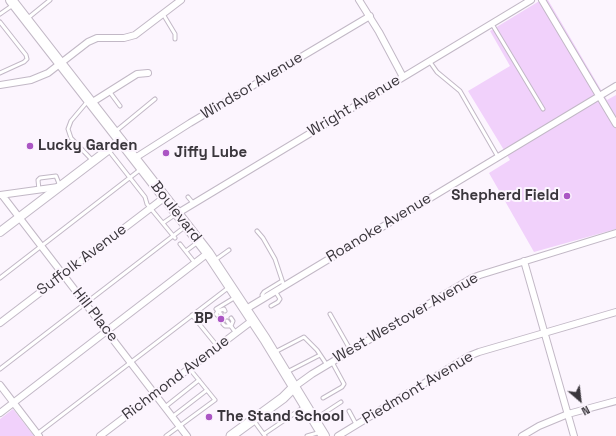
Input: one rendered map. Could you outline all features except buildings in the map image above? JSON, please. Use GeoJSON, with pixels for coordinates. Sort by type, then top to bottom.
{"type":"FeatureCollection","features":[{"type":"Feature","properties":{"kind":"main road","name":"Boulevard"},"geometry":{"type":"LineString","coordinates":[[13,2],[211,257],[274,353],[322,434]]}},
{"type":"Feature","properties":{"kind":"main road"},"geometry":{"type":"LineString","coordinates":[[231,436],[283,398],[294,387]]}},
{"type":"Feature","properties":{"kind":"street"},"geometry":{"type":"LineString","coordinates":[[0,85],[31,80],[48,73],[91,40],[103,37],[129,37],[134,35],[181,0]]}},
{"type":"Feature","properties":{"kind":"street"},"geometry":{"type":"LineString","coordinates":[[359,0],[370,16],[403,77]]}},
{"type":"Feature","properties":{"kind":"street","name":"Wright Avenue"},"geometry":{"type":"LineString","coordinates":[[178,213],[531,0]]}},
{"type":"Feature","properties":{"kind":"street"},"geometry":{"type":"LineString","coordinates":[[542,0],[616,124]]}},
{"type":"Feature","properties":{"kind":"street","name":"Windsor Avenue"},"geometry":{"type":"LineString","coordinates":[[135,158],[197,119],[370,16]]}},
{"type":"Feature","properties":{"kind":"street"},"geometry":{"type":"LineString","coordinates":[[90,101],[137,74],[148,73]]}},
{"type":"Feature","properties":{"kind":"street","name":"Roanoke Avenue"},"geometry":{"type":"LineString","coordinates":[[246,309],[276,291],[283,283],[616,86]]}},
{"type":"Feature","properties":{"kind":"street"},"geometry":{"type":"LineString","coordinates":[[0,232],[108,150],[118,136]]}},
{"type":"Feature","properties":{"kind":"street"},"geometry":{"type":"LineString","coordinates":[[1,195],[60,187]]}},
{"type":"Feature","properties":{"kind":"street","name":"Hill Place"},"geometry":{"type":"LineString","coordinates":[[1,195],[20,217],[187,436]]}},
{"type":"Feature","properties":{"kind":"street","name":"Suffolk Avenue"},"geometry":{"type":"LineString","coordinates":[[0,323],[165,197]]}},
{"type":"Feature","properties":{"kind":"street","name":"West Westover Avenue"},"geometry":{"type":"LineString","coordinates":[[294,387],[303,379],[329,363],[472,278],[616,233]]}},
{"type":"Feature","properties":{"kind":"street"},"geometry":{"type":"LineString","coordinates":[[0,413],[195,263],[211,257]]}},
{"type":"Feature","properties":{"kind":"street"},"geometry":{"type":"LineString","coordinates":[[524,261],[574,436]]}},
{"type":"Feature","properties":{"kind":"street","name":"Piedmont Avenue"},"geometry":{"type":"LineString","coordinates":[[341,435],[356,424],[469,356],[544,332],[616,312]]}},
{"type":"Feature","properties":{"kind":"street","name":"Richmond Avenue"},"geometry":{"type":"LineString","coordinates":[[100,436],[253,320]]}},
{"type":"Feature","properties":{"kind":"street"},"geometry":{"type":"LineString","coordinates":[[0,385],[38,435]]}},
{"type":"Feature","properties":{"kind":"street"},"geometry":{"type":"LineString","coordinates":[[522,436],[538,426],[568,414],[616,401]]}},
{"type":"Feature","properties":{"kind":"lane"},"geometry":{"type":"LineString","coordinates":[[27,20],[50,0]]}},
{"type":"Feature","properties":{"kind":"lane"},"geometry":{"type":"LineString","coordinates":[[0,14],[13,2]]}},
{"type":"Feature","properties":{"kind":"lane"},"geometry":{"type":"LineString","coordinates":[[163,14],[175,34],[175,40]]}},
{"type":"Feature","properties":{"kind":"lane"},"geometry":{"type":"LineString","coordinates":[[0,22],[26,55],[27,59],[24,62],[0,73]]}},
{"type":"Feature","properties":{"kind":"lane"},"geometry":{"type":"LineString","coordinates":[[492,24],[543,109]]}},
{"type":"Feature","properties":{"kind":"lane"},"geometry":{"type":"LineString","coordinates":[[430,61],[437,72],[460,91],[498,157]]}},
{"type":"Feature","properties":{"kind":"lane"},"geometry":{"type":"LineString","coordinates":[[109,91],[120,106]]}},
{"type":"Feature","properties":{"kind":"lane"},"geometry":{"type":"LineString","coordinates":[[118,136],[155,99]]}},
{"type":"Feature","properties":{"kind":"lane"},"geometry":{"type":"LineString","coordinates":[[90,101],[71,121],[68,129],[71,138],[94,161]]}},
{"type":"Feature","properties":{"kind":"lane"},"geometry":{"type":"LineString","coordinates":[[108,150],[145,198],[146,203],[174,237]]}},
{"type":"Feature","properties":{"kind":"lane"},"geometry":{"type":"LineString","coordinates":[[0,278],[143,168]]}},
{"type":"Feature","properties":{"kind":"lane"},"geometry":{"type":"LineString","coordinates":[[39,190],[38,179],[55,175],[58,179],[60,187]]}},
{"type":"Feature","properties":{"kind":"lane"},"geometry":{"type":"LineString","coordinates":[[188,196],[193,203]]}},
{"type":"Feature","properties":{"kind":"lane"},"geometry":{"type":"LineString","coordinates":[[162,223],[178,213]]}},
{"type":"Feature","properties":{"kind":"lane"},"geometry":{"type":"LineString","coordinates":[[0,369],[174,237],[187,225]]}},
{"type":"Feature","properties":{"kind":"lane"},"geometry":{"type":"LineString","coordinates":[[257,231],[263,238],[275,259],[283,283],[264,292],[262,294],[263,298]]}},
{"type":"Feature","properties":{"kind":"lane"},"geometry":{"type":"LineString","coordinates":[[186,252],[199,241]]}},
{"type":"Feature","properties":{"kind":"lane"},"geometry":{"type":"LineString","coordinates":[[180,244],[195,263]]}},
{"type":"Feature","properties":{"kind":"lane"},"geometry":{"type":"LineString","coordinates":[[211,257],[229,250]]}},
{"type":"Feature","properties":{"kind":"lane"},"geometry":{"type":"LineString","coordinates":[[38,435],[231,286]]}},
{"type":"Feature","properties":{"kind":"lane"},"geometry":{"type":"LineString","coordinates":[[271,306],[280,299],[276,291]]}},
{"type":"Feature","properties":{"kind":"lane"},"geometry":{"type":"LineString","coordinates":[[219,315],[216,309],[238,296]]}},
{"type":"Feature","properties":{"kind":"lane"},"geometry":{"type":"LineString","coordinates":[[218,311],[224,309],[225,311]]}},
{"type":"Feature","properties":{"kind":"lane"},"geometry":{"type":"LineString","coordinates":[[330,314],[351,350]]}},
{"type":"Feature","properties":{"kind":"lane"},"geometry":{"type":"LineString","coordinates":[[192,316],[218,347]]}},
{"type":"Feature","properties":{"kind":"lane"},"geometry":{"type":"LineString","coordinates":[[230,326],[233,320],[231,318]]}},
{"type":"Feature","properties":{"kind":"lane"},"geometry":{"type":"LineString","coordinates":[[227,321],[236,333]]}},
{"type":"Feature","properties":{"kind":"lane"},"geometry":{"type":"LineString","coordinates":[[223,324],[225,326],[230,326]]}},
{"type":"Feature","properties":{"kind":"lane"},"geometry":{"type":"LineString","coordinates":[[274,353],[304,337],[320,356],[329,363],[344,384],[342,387],[323,398]]}},
{"type":"Feature","properties":{"kind":"lane"},"geometry":{"type":"LineString","coordinates":[[285,372],[320,356]]}},
{"type":"Feature","properties":{"kind":"lane"},"geometry":{"type":"LineString","coordinates":[[166,436],[215,400],[189,368]]}},
{"type":"Feature","properties":{"kind":"lane"},"geometry":{"type":"LineString","coordinates":[[165,407],[199,380]]}},
{"type":"Feature","properties":{"kind":"lane"},"geometry":{"type":"LineString","coordinates":[[172,417],[207,390]]}},
{"type":"Feature","properties":{"kind":"lane"},"geometry":{"type":"LineString","coordinates":[[314,420],[341,402]]}},
{"type":"Feature","properties":{"kind":"lane"},"geometry":{"type":"LineString","coordinates":[[253,420],[265,435],[306,406]]}},
{"type":"Feature","properties":{"kind":"lane"},"geometry":{"type":"LineString","coordinates":[[349,412],[356,424]]}},
{"type":"Feature","properties":{"kind":"lane"},"geometry":{"type":"LineString","coordinates":[[307,436],[322,434]]}},
{"type":"Feature","properties":{"kind":"shaded area"},"geometry":{"type":"Polygon","coordinates":[[[541,0],[548,0],[607,100],[616,95],[616,229],[534,252],[489,173],[510,160],[468,91],[510,66],[490,31],[541,0]]]}},
{"type":"Feature","properties":{"kind":"shaded area"},"geometry":{"type":"Polygon","coordinates":[[[13,409],[34,436],[0,436],[0,419],[13,409]]]}},
{"type":"Feature","properties":{"kind":"place","name":"Lucky Garden"},"geometry":{"type":"Point","coordinates":[30,146]}},
{"type":"Feature","properties":{"kind":"place","name":"Jiffy Lube"},"geometry":{"type":"Point","coordinates":[166,153]}},
{"type":"Feature","properties":{"kind":"place","name":"Shepherd Field"},"geometry":{"type":"Point","coordinates":[567,196]}},
{"type":"Feature","properties":{"kind":"place","name":"BP"},"geometry":{"type":"Point","coordinates":[221,319]}},
{"type":"Feature","properties":{"kind":"place","name":"The Stand School"},"geometry":{"type":"Point","coordinates":[209,417]}}]}
